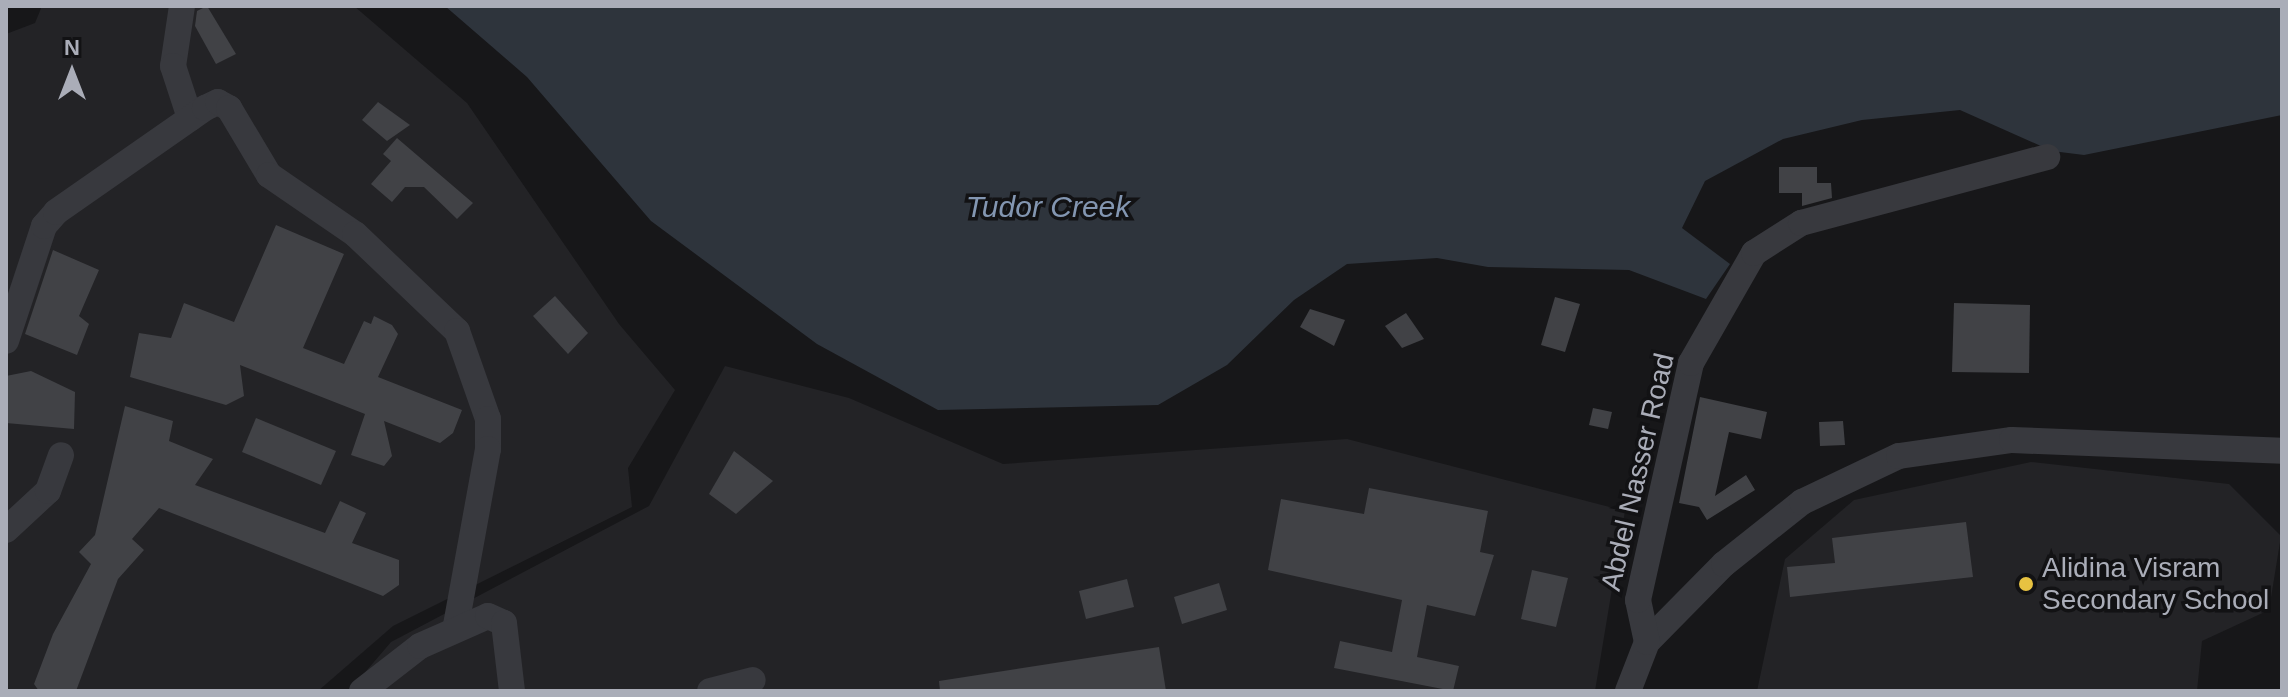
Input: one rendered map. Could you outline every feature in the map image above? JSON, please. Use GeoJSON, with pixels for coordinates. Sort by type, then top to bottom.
{"type":"FeatureCollection","features":[{"type":"Feature","properties":{"kind":"street"},"geometry":{"type":"LineString","coordinates":[[182,6],[173,66],[190,118]]}},
{"type":"Feature","properties":{"kind":"street"},"geometry":{"type":"LineString","coordinates":[[6,341],[50,219],[190,118],[218,102],[229,108],[269,175],[355,234],[457,331],[488,419],[488,449],[456,625]]}},
{"type":"Feature","properties":{"kind":"street","name":"Abdel Nasser Road"},"geometry":{"type":"LineString","coordinates":[[1647,642],[1638,600],[1691,363],[1754,253],[1801,223],[2047,157]]}},
{"type":"Feature","properties":{"kind":"street"},"geometry":{"type":"LineString","coordinates":[[1628,691],[1647,642],[1724,564],[1802,502],[1899,456],[2012,440],[2282,451]]}},
{"type":"Feature","properties":{"kind":"street"},"geometry":{"type":"LineString","coordinates":[[6,530],[48,491],[61,455]]}},
{"type":"Feature","properties":{"kind":"street"},"geometry":{"type":"LineString","coordinates":[[362,691],[456,625],[488,616],[504,623],[512,691]]}},
{"type":"Feature","properties":{"kind":"street"},"geometry":{"type":"LineString","coordinates":[[710,691],[753,680]]}},
{"type":"Feature","properties":{"kind":"shaded area"},"geometry":{"type":"Polygon","coordinates":[[[42,6],[354,6],[467,103],[619,324],[675,390],[628,468],[632,507],[393,626],[318,691],[6,691],[6,34],[35,23],[42,6]]]}},
{"type":"Feature","properties":{"kind":"shaded area"},"geometry":{"type":"Polygon","coordinates":[[[725,366],[849,398],[1003,464],[1347,439],[1625,511],[1595,691],[349,691],[391,642],[649,506],[725,366]]]}},
{"type":"Feature","properties":{"kind":"shaded area","name":"Alidina Visram Secondary School"},"geometry":{"type":"Polygon","coordinates":[[[2031,462],[2229,484],[2281,536],[2269,610],[2202,641],[2197,691],[1757,691],[1785,559],[1854,500],[2031,462]]]}},
{"type":"Feature","properties":{"kind":"water","name":"Tudor Creek"},"geometry":{"type":"Polygon","coordinates":[[[445,6],[2282,6],[2282,115],[2084,155],[2052,151],[1960,110],[1862,120],[1783,139],[1705,181],[1682,228],[1730,264],[1706,299],[1629,270],[1488,267],[1437,258],[1347,264],[1294,300],[1227,365],[1158,405],[938,410],[817,344],[651,221],[527,77],[445,6]]]}},
{"type":"Feature","properties":{"kind":"building"},"geometry":{"type":"Polygon","coordinates":[[[207,6],[236,54],[216,64],[195,26],[197,11],[207,6]]]}},
{"type":"Feature","properties":{"kind":"building"},"geometry":{"type":"Polygon","coordinates":[[[378,102],[410,125],[387,141],[362,120],[378,102]]]}},
{"type":"Feature","properties":{"kind":"building"},"geometry":{"type":"Polygon","coordinates":[[[397,138],[473,203],[457,219],[424,187],[405,187],[392,202],[371,184],[391,161],[383,154],[397,138]]]}},
{"type":"Feature","properties":{"kind":"building"},"geometry":{"type":"Polygon","coordinates":[[[1779,167],[1817,167],[1817,183],[1831,183],[1832,198],[1802,206],[1802,193],[1779,193],[1779,167]]]}},
{"type":"Feature","properties":{"kind":"building"},"geometry":{"type":"Polygon","coordinates":[[[276,225],[344,254],[303,348],[344,364],[364,321],[371,324],[374,316],[392,325],[398,334],[378,377],[462,410],[453,433],[440,443],[384,421],[392,456],[384,466],[351,455],[365,414],[240,365],[244,396],[226,405],[130,377],[139,333],[171,338],[184,303],[234,322],[276,225]]]}},
{"type":"Feature","properties":{"kind":"building"},"geometry":{"type":"Polygon","coordinates":[[[53,250],[99,270],[79,316],[89,324],[77,355],[25,334],[53,250]]]}},
{"type":"Feature","properties":{"kind":"building"},"geometry":{"type":"Polygon","coordinates":[[[555,296],[588,333],[568,354],[533,316],[555,296]]]}},
{"type":"Feature","properties":{"kind":"building"},"geometry":{"type":"Polygon","coordinates":[[[1555,297],[1580,304],[1565,352],[1541,345],[1555,297]]]}},
{"type":"Feature","properties":{"kind":"building"},"geometry":{"type":"Polygon","coordinates":[[[1954,303],[2030,305],[2029,373],[1952,372],[1954,303]]]}},
{"type":"Feature","properties":{"kind":"building"},"geometry":{"type":"Polygon","coordinates":[[[1310,309],[1345,320],[1334,346],[1300,327],[1310,309]]]}},
{"type":"Feature","properties":{"kind":"building"},"geometry":{"type":"Polygon","coordinates":[[[1406,313],[1424,339],[1402,348],[1385,326],[1406,313]]]}},
{"type":"Feature","properties":{"kind":"building"},"geometry":{"type":"Polygon","coordinates":[[[31,371],[75,392],[74,429],[6,423],[6,376],[31,371]]]}},
{"type":"Feature","properties":{"kind":"building"},"geometry":{"type":"Polygon","coordinates":[[[1700,397],[1767,412],[1761,439],[1729,432],[1715,496],[1746,475],[1755,490],[1707,520],[1699,507],[1679,503],[1700,397]]]}},
{"type":"Feature","properties":{"kind":"building"},"geometry":{"type":"Polygon","coordinates":[[[125,406],[173,421],[169,441],[213,459],[195,485],[325,533],[340,501],[366,513],[352,543],[399,560],[399,585],[383,596],[159,508],[132,539],[144,550],[118,579],[76,691],[39,691],[34,684],[53,634],[91,564],[79,552],[95,535],[125,406]]]}},
{"type":"Feature","properties":{"kind":"building"},"geometry":{"type":"Polygon","coordinates":[[[1593,408],[1612,412],[1608,429],[1589,425],[1593,408]]]}},
{"type":"Feature","properties":{"kind":"building"},"geometry":{"type":"Polygon","coordinates":[[[256,418],[336,451],[321,485],[242,452],[256,418]]]}},
{"type":"Feature","properties":{"kind":"building"},"geometry":{"type":"Polygon","coordinates":[[[1843,421],[1845,445],[1820,446],[1819,422],[1843,421]]]}},
{"type":"Feature","properties":{"kind":"building"},"geometry":{"type":"Polygon","coordinates":[[[734,451],[773,481],[736,514],[709,494],[734,451]]]}},
{"type":"Feature","properties":{"kind":"building"},"geometry":{"type":"Polygon","coordinates":[[[1369,488],[1488,511],[1480,552],[1494,555],[1475,616],[1427,605],[1417,657],[1459,666],[1453,691],[1334,668],[1340,641],[1392,652],[1402,600],[1268,570],[1281,499],[1364,514],[1369,488]]]}},
{"type":"Feature","properties":{"kind":"building"},"geometry":{"type":"Polygon","coordinates":[[[1966,522],[1973,577],[1790,597],[1787,567],[1835,563],[1832,538],[1966,522]]]}},
{"type":"Feature","properties":{"kind":"building"},"geometry":{"type":"Polygon","coordinates":[[[1532,570],[1568,578],[1556,627],[1521,619],[1532,570]]]}},
{"type":"Feature","properties":{"kind":"building"},"geometry":{"type":"Polygon","coordinates":[[[1127,579],[1134,607],[1086,619],[1079,591],[1127,579]]]}},
{"type":"Feature","properties":{"kind":"building"},"geometry":{"type":"Polygon","coordinates":[[[1219,583],[1227,610],[1182,624],[1174,597],[1219,583]]]}},
{"type":"Feature","properties":{"kind":"building"},"geometry":{"type":"Polygon","coordinates":[[[1159,647],[1166,691],[940,691],[939,681],[1159,647]]]}},
{"type":"Feature","properties":{"kind":"place","name":"Alidina Visram Secondary School"},"geometry":{"type":"Point","coordinates":[2026,584]}}]}
